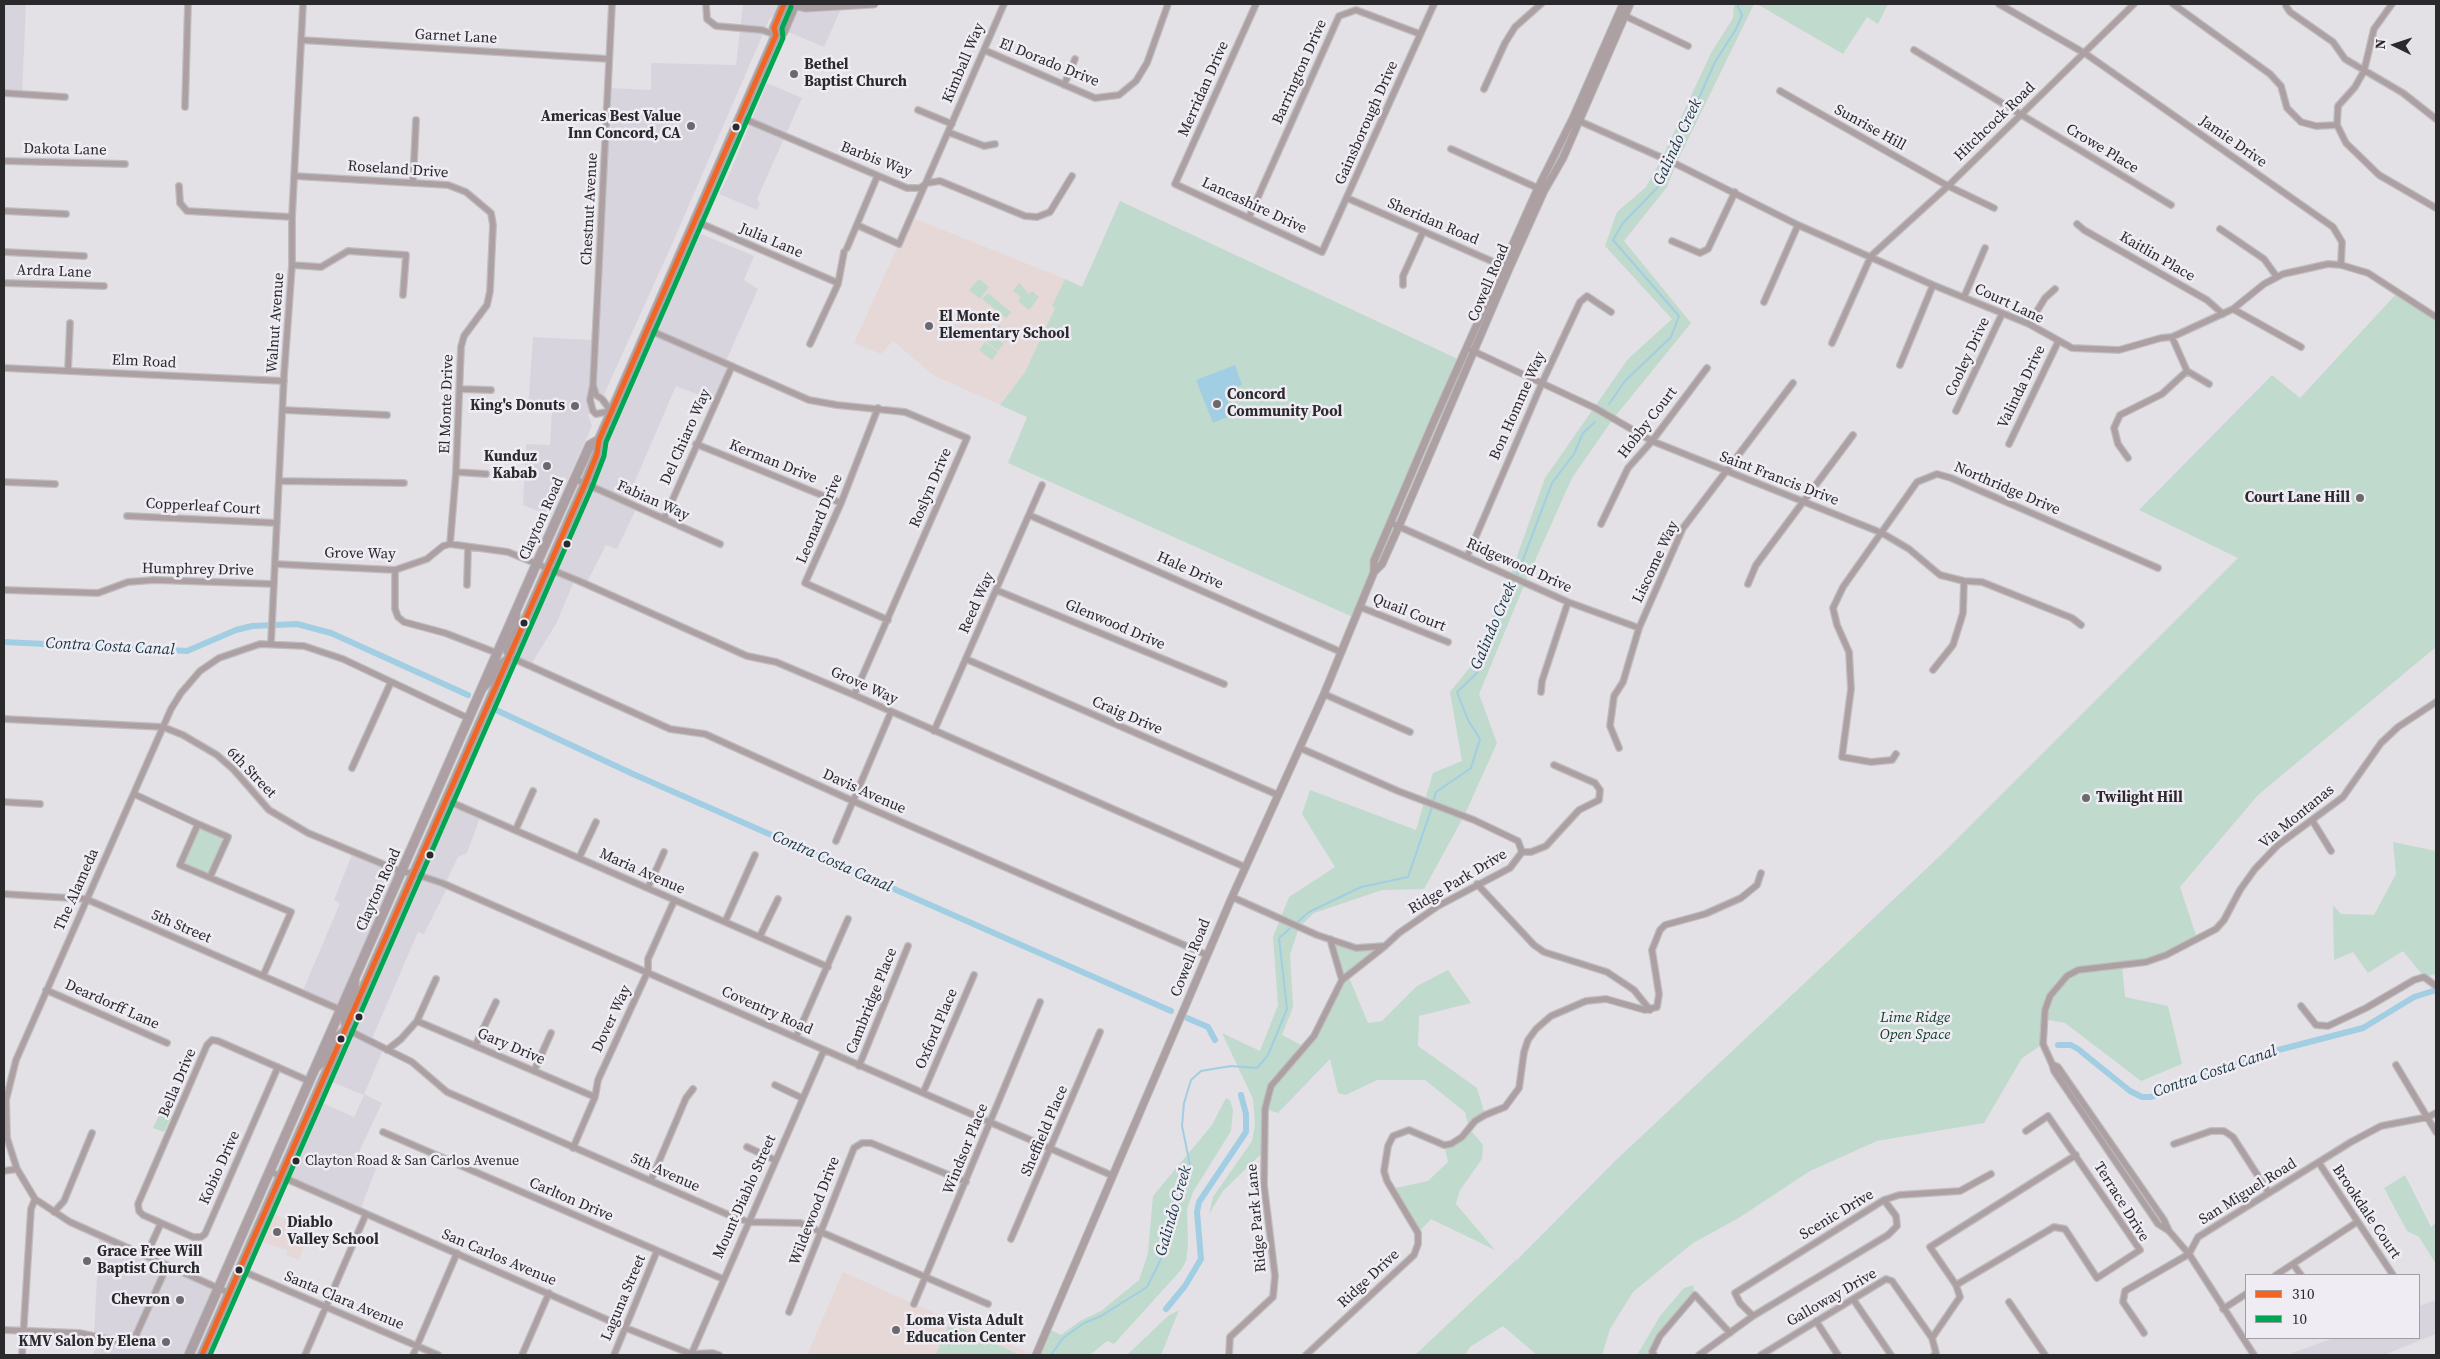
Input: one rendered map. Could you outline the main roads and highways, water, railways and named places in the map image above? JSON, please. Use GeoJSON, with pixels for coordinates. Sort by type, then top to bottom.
{"type":"FeatureCollection","features":[{"type":"Feature","properties":{"kind":"main road","name":"Clayton Road"},"geometry":{"type":"LineString","coordinates":[[776,36],[774,28],[784,4]]}},
{"type":"Feature","properties":{"kind":"main road","name":"Clayton Road"},"geometry":{"type":"LineString","coordinates":[[202,1355],[405,894],[412,873],[510,657],[585,484],[597,454],[599,440],[611,411],[776,36],[783,32],[793,4]]}},
{"type":"Feature","properties":{"kind":"main road","name":"Clayton Road"},"geometry":{"type":"LineString","coordinates":[[189,1355],[470,719],[536,565],[590,445],[599,440]]}},
{"type":"Feature","properties":{"kind":"water","name":"Concord Community Pool"},"geometry":{"type":"Polygon","coordinates":[[[1235,365],[1242,385],[1224,392],[1233,415],[1213,423],[1196,380],[1235,365]]]}},
{"type":"Feature","properties":{"kind":"waterway","name":"Galindo Creek"},"geometry":{"type":"LineString","coordinates":[[1609,404],[1625,381],[1671,337],[1679,316],[1613,240],[1623,223],[1660,185],[1715,62],[1736,29],[1742,15],[1737,4]]}},
{"type":"Feature","properties":{"kind":"waterway","name":"Galindo Creek"},"geometry":{"type":"LineString","coordinates":[[1433,802],[1436,792],[1471,768],[1480,739],[1468,720],[1457,692],[1477,673],[1513,586],[1552,483],[1574,454],[1583,433],[1595,422]]}},
{"type":"Feature","properties":{"kind":"waterway","name":"Contra Costa Canal"},"geometry":{"type":"LineString","coordinates":[[4,642],[187,651],[236,630],[252,626],[297,624],[331,633],[468,695]]}},
{"type":"Feature","properties":{"kind":"waterway","name":"Contra Costa Canal"},"geometry":{"type":"LineString","coordinates":[[494,709],[633,774],[1171,1011]]}},
{"type":"Feature","properties":{"kind":"waterway","name":"Galindo Creek"},"geometry":{"type":"LineString","coordinates":[[1051,1355],[1063,1338],[1084,1323],[1101,1316],[1147,1287],[1161,1259],[1167,1240],[1172,1205],[1190,1165],[1182,1126],[1184,1103],[1191,1080],[1201,1071],[1231,1066],[1257,1068],[1268,1055],[1287,1009],[1279,938],[1309,912],[1361,887],[1408,877],[1432,807]]}},
{"type":"Feature","properties":{"kind":"waterway","name":"Contra Costa Canal"},"geometry":{"type":"LineString","coordinates":[[2058,1045],[2071,1045],[2130,1091],[2142,1097],[2151,1097],[2259,1055],[2363,1028],[2414,997],[2436,990]]}},
{"type":"Feature","properties":{"kind":"waterway","name":"Contra Costa Canal"},"geometry":{"type":"LineString","coordinates":[[1187,1018],[1208,1027],[1215,1040]]}},
{"type":"Feature","properties":{"kind":"waterway","name":"Contra Costa Canal"},"geometry":{"type":"LineString","coordinates":[[1166,1309],[1185,1286],[1201,1259],[1197,1212],[1199,1202],[1246,1132],[1246,1114],[1241,1095]]}},
{"type":"Feature","properties":{"kind":"place","name":"Bethel Baptist Church"},"geometry":{"type":"Point","coordinates":[794,74]}},
{"type":"Feature","properties":{"kind":"place","name":"Americas Best Value Inn Concord, CA"},"geometry":{"type":"Point","coordinates":[691,126]}},
{"type":"Feature","properties":{"kind":"place","name":"El Monte Elementary School"},"geometry":{"type":"Point","coordinates":[929,326]}},
{"type":"Feature","properties":{"kind":"place","name":"Concord Community Pool"},"geometry":{"type":"Point","coordinates":[1217,404]}},
{"type":"Feature","properties":{"kind":"place","name":"King's Donuts"},"geometry":{"type":"Point","coordinates":[575,406]}},
{"type":"Feature","properties":{"kind":"place","name":"Kunduz Kabab"},"geometry":{"type":"Point","coordinates":[547,466]}},
{"type":"Feature","properties":{"kind":"place","name":"Court Lane Hill"},"geometry":{"type":"Point","coordinates":[2360,498]}},
{"type":"Feature","properties":{"kind":"place","name":"Twilight Hill"},"geometry":{"type":"Point","coordinates":[2086,798]}},
{"type":"Feature","properties":{"kind":"place","name":"Clayton Road & San Carlos Avenue"},"geometry":{"type":"Point","coordinates":[296,1161]}},
{"type":"Feature","properties":{"kind":"place","name":"Diablo Valley School"},"geometry":{"type":"Point","coordinates":[277,1232]}},
{"type":"Feature","properties":{"kind":"place","name":"Grace Free Will Baptist Church"},"geometry":{"type":"Point","coordinates":[87,1261]}},
{"type":"Feature","properties":{"kind":"place","name":"Chevron"},"geometry":{"type":"Point","coordinates":[180,1300]}},
{"type":"Feature","properties":{"kind":"place","name":"Loma Vista Adult Education Center"},"geometry":{"type":"Point","coordinates":[896,1330]}},
{"type":"Feature","properties":{"kind":"place","name":"KMV Salon by Elena"},"geometry":{"type":"Point","coordinates":[166,1342]}},
{"type":"Feature","properties":{"kind":"park label","name":"Lime Ridge Open Space"},"geometry":{"type":"Point","coordinates":[1915,1026]}}]}
